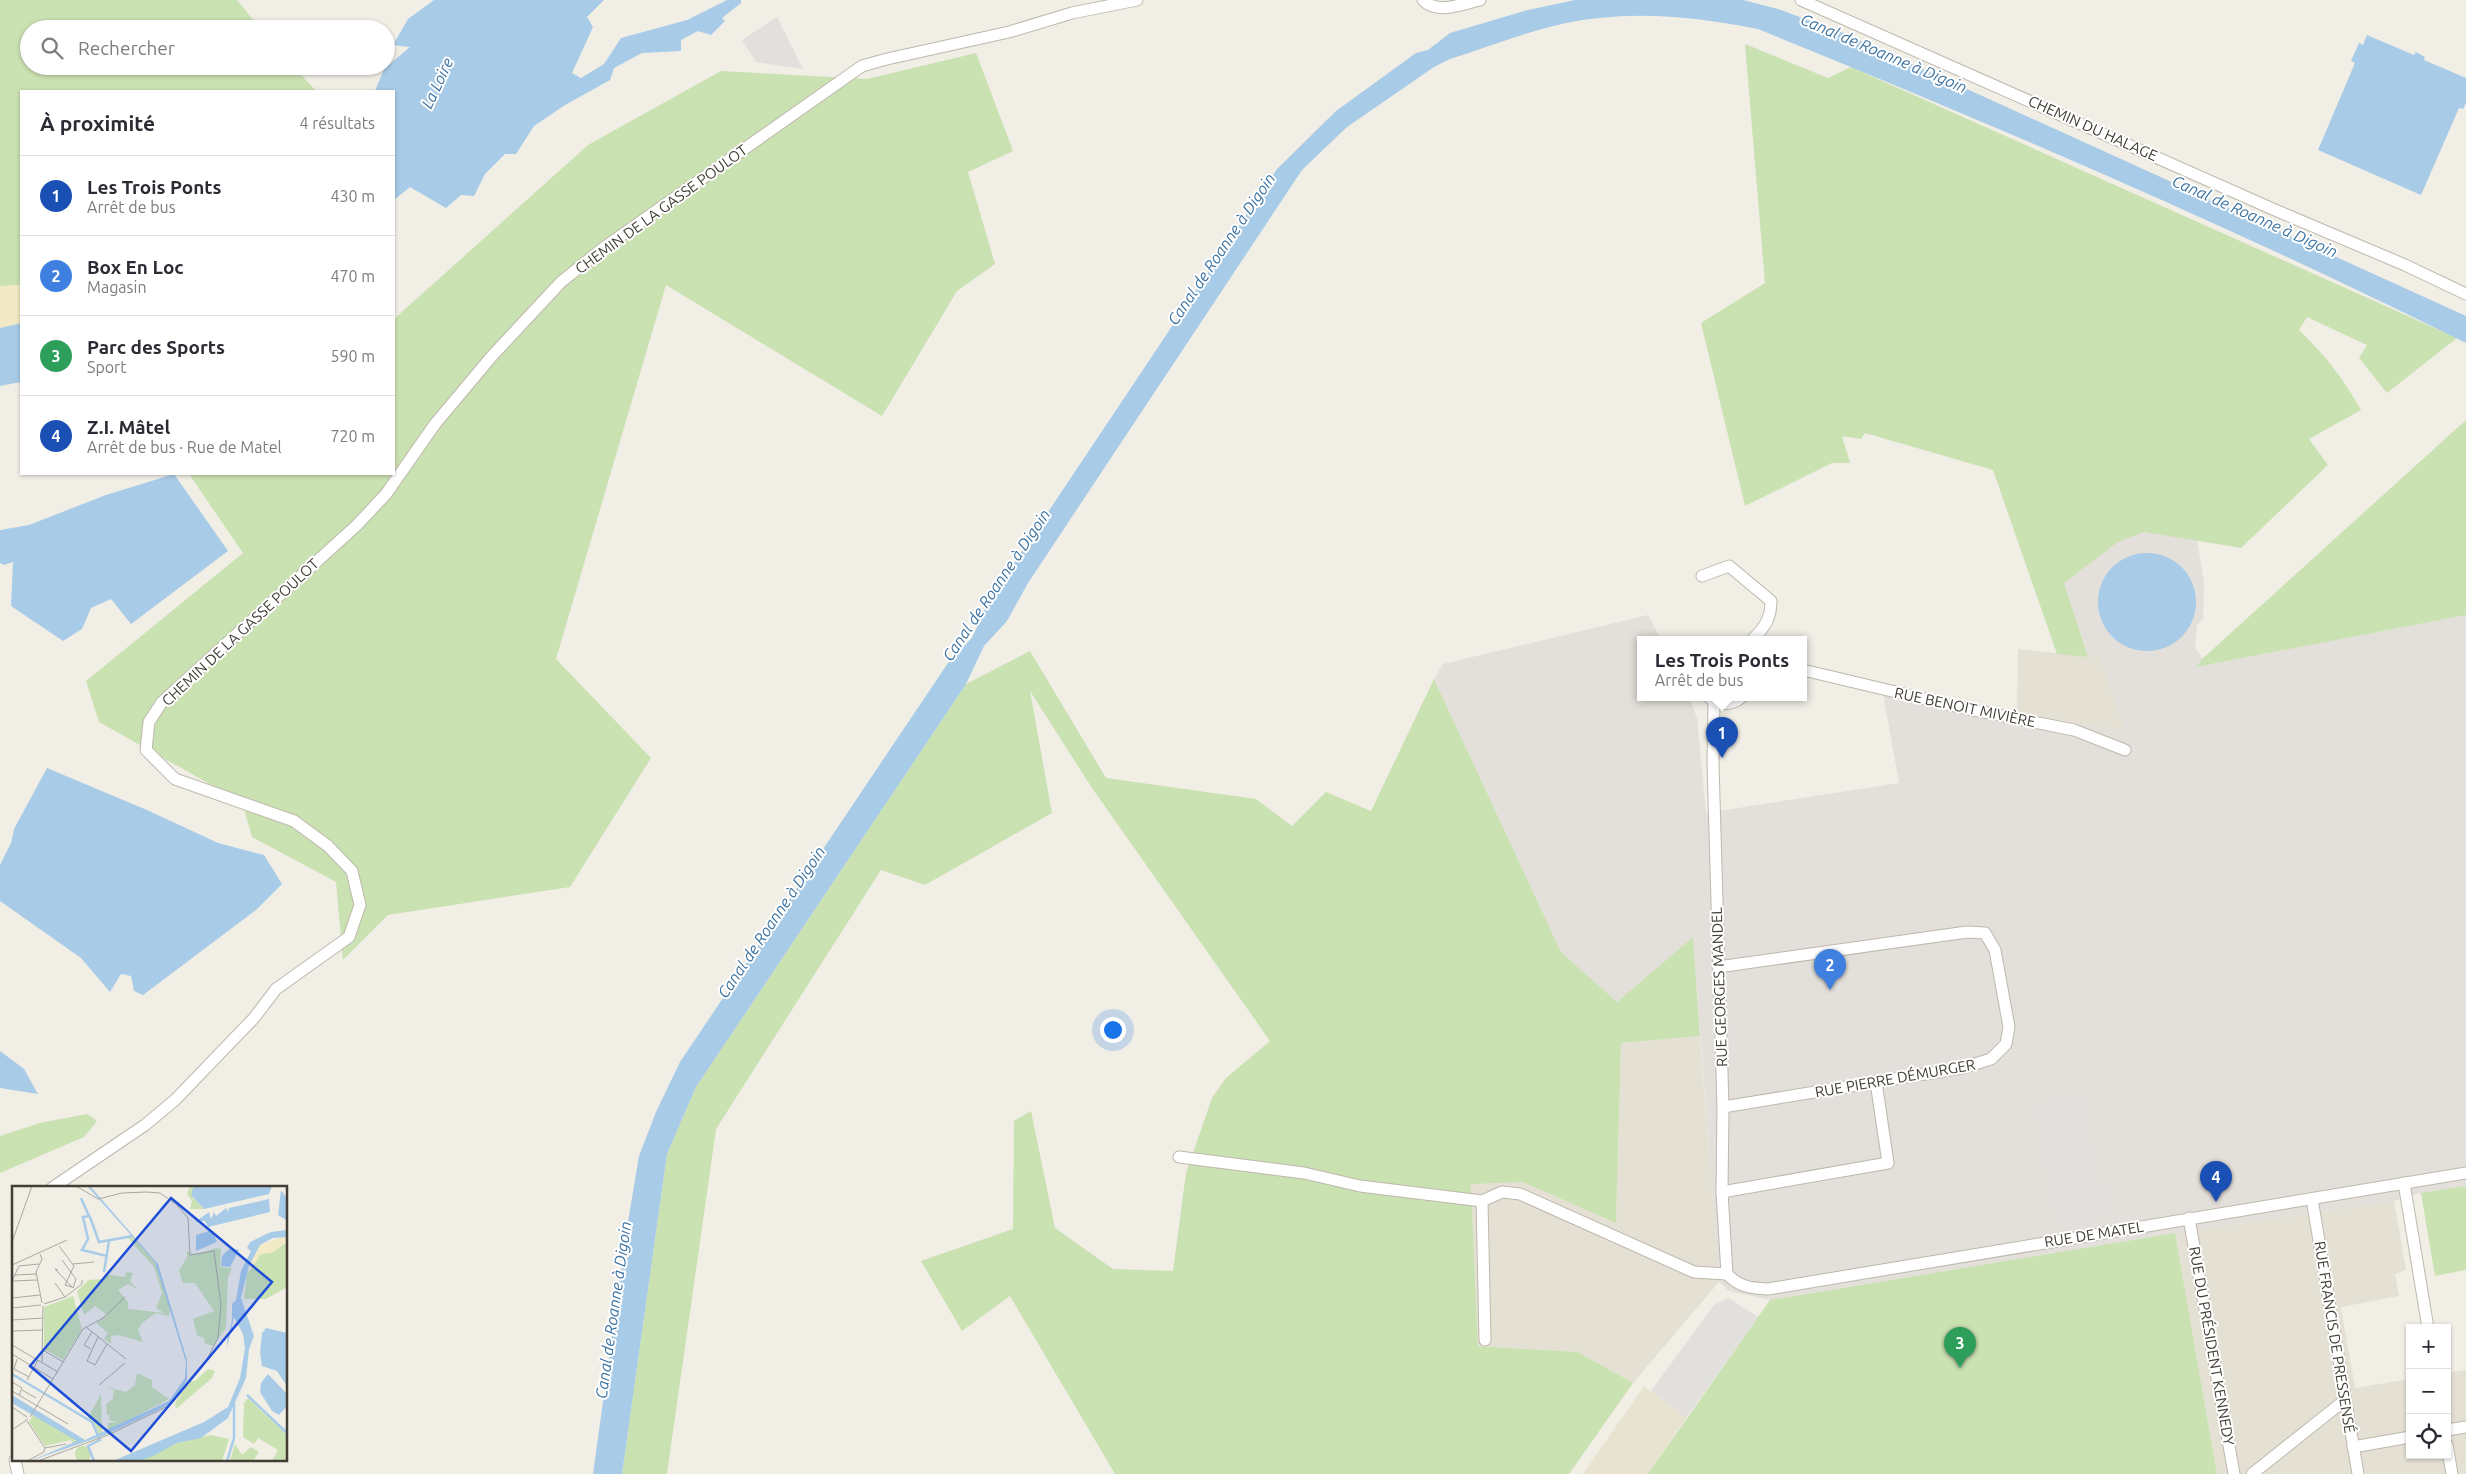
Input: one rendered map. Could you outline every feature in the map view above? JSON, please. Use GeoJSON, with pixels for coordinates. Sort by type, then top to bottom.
{"type":"FeatureCollection","features":[{"type":"Feature","properties":{"kind":"street","name":"CHEMIN DE LA GASSE POULOT"},"geometry":{"type":"LineString","coordinates":[[55,1186],[145,1125],[175,1100],[254,1018],[276,989],[349,937],[360,905],[352,871],[328,846],[294,821],[175,779],[146,750],[149,722],[162,702],[357,525],[386,494],[441,416],[492,356],[562,282],[602,249],[862,66],[1009,32],[1072,13],[1137,0]]}},
{"type":"Feature","properties":{"kind":"street"},"geometry":{"type":"LineString","coordinates":[[1423,0],[1434,8],[1480,0]]}},
{"type":"Feature","properties":{"kind":"street","name":"CHEMIN DU HALAGE"},"geometry":{"type":"LineString","coordinates":[[1802,0],[2275,210],[2405,265],[2466,294]]}},
{"type":"Feature","properties":{"kind":"street"},"geometry":{"type":"LineString","coordinates":[[1702,576],[1729,566],[1771,601],[1771,612],[1767,623],[1756,636]]}},
{"type":"Feature","properties":{"kind":"street","name":"RUE BENOIT MIVIÈRE"},"geometry":{"type":"LineString","coordinates":[[1807,671],[1959,707],[2074,730],[2125,750]]}},
{"type":"Feature","properties":{"kind":"street","name":"RUE GEORGES MANDEL"},"geometry":{"type":"LineString","coordinates":[[1711,701],[1723,1107],[1722,1192],[1727,1274]]}},
{"type":"Feature","properties":{"kind":"street","name":"RUE GEORGES MANDEL"},"geometry":{"type":"LineString","coordinates":[[1720,701],[1728,703],[1733,701]]}},
{"type":"Feature","properties":{"kind":"street","name":"RUE PIERRE DÉMURGER"},"geometry":{"type":"LineString","coordinates":[[1718,967],[1967,932],[1985,933],[1995,950],[2009,1027],[2006,1044],[1991,1060],[1962,1068],[1723,1107]]}},
{"type":"Feature","properties":{"kind":"street"},"geometry":{"type":"LineString","coordinates":[[1722,1192],[1888,1164],[1876,1082]]}},
{"type":"Feature","properties":{"kind":"street"},"geometry":{"type":"LineString","coordinates":[[1179,1157],[1304,1172],[1347,1182],[1482,1201],[1502,1192],[1520,1194],[1694,1272],[1727,1274]]}},
{"type":"Feature","properties":{"kind":"street","name":"RUE DE MATEL"},"geometry":{"type":"LineString","coordinates":[[1727,1274],[1737,1284],[1752,1288],[1768,1289],[2466,1173]]}},
{"type":"Feature","properties":{"kind":"street"},"geometry":{"type":"LineString","coordinates":[[2404,1183],[2427,1324]]}},
{"type":"Feature","properties":{"kind":"street","name":"RUE FRANCIS DE PRESSENSÉ"},"geometry":{"type":"LineString","coordinates":[[2312,1199],[2358,1474]]}},
{"type":"Feature","properties":{"kind":"street"},"geometry":{"type":"LineString","coordinates":[[1482,1201],[1485,1340]]}},
{"type":"Feature","properties":{"kind":"street","name":"RUE DU PRÉSIDENT KENNEDY"},"geometry":{"type":"LineString","coordinates":[[2189,1218],[2234,1474]]}},
{"type":"Feature","properties":{"kind":"street"},"geometry":{"type":"LineString","coordinates":[[2252,1474],[2345,1400]]}},
{"type":"Feature","properties":{"kind":"street"},"geometry":{"type":"LineString","coordinates":[[2451,1429],[2466,1427]]}},
{"type":"Feature","properties":{"kind":"street"},"geometry":{"type":"LineString","coordinates":[[2353,1447],[2406,1438]]}},
{"type":"Feature","properties":{"kind":"street"},"geometry":{"type":"LineString","coordinates":[[2449,1459],[2452,1474]]}},
{"type":"Feature","properties":{"kind":"shaded area"},"geometry":{"type":"Polygon","coordinates":[[[777,17],[803,69],[756,62],[742,40],[777,17]]]}},
{"type":"Feature","properties":{"kind":"shaded area"},"geometry":{"type":"Polygon","coordinates":[[[2144,532],[2197,539],[2204,583],[2203,619],[2197,625],[2195,647],[2202,659],[2197,667],[2466,615],[2466,1186],[2421,1193],[2394,1201],[2175,1233],[1770,1300],[1729,1291],[1719,1282],[1693,937],[1617,1002],[1561,952],[1434,679],[1443,664],[1648,615],[1659,636],[1637,636],[1637,701],[1691,701],[1697,718],[1706,813],[1899,783],[1881,682],[1981,707],[2125,731],[2100,656],[2088,657],[2064,583],[2118,542],[2144,532]]]}},
{"type":"Feature","properties":{"kind":"shaded area"},"geometry":{"type":"Polygon","coordinates":[[[2018,649],[2088,657],[2100,656],[2125,731],[2017,713],[2018,649]]]}},
{"type":"Feature","properties":{"kind":"shaded area"},"geometry":{"type":"Polygon","coordinates":[[[1700,1036],[1719,1282],[1633,1383],[1578,1352],[1478,1346],[1471,1183],[1523,1182],[1616,1223],[1621,1043],[1700,1036]]]}},
{"type":"Feature","properties":{"kind":"shaded area"},"geometry":{"type":"Polygon","coordinates":[[[2080,1099],[2096,1188],[2104,1187],[2109,1213],[2058,1222],[2037,1106],[2080,1099]]]}},
{"type":"Feature","properties":{"kind":"shaded area"},"geometry":{"type":"Polygon","coordinates":[[[2394,1201],[2406,1270],[2395,1274],[2399,1296],[2341,1307],[2355,1388],[2406,1380],[2406,1459],[2451,1459],[2451,1372],[2466,1370],[2466,1474],[2217,1474],[2175,1233],[2394,1201]]]}},
{"type":"Feature","properties":{"kind":"shaded area"},"geometry":{"type":"Polygon","coordinates":[[[1728,1298],[1758,1317],[1686,1418],[1651,1391],[1714,1305],[1728,1298]]]}},
{"type":"Feature","properties":{"kind":"shaded area"},"geometry":{"type":"Polygon","coordinates":[[[1644,1386],[1686,1418],[1648,1474],[1583,1474],[1644,1386]]]}},
{"type":"Feature","properties":{"kind":"green space"},"geometry":{"type":"Polygon","coordinates":[[[0,0],[237,0],[254,20],[20,20],[20,75],[301,75],[315,90],[20,90],[20,285],[0,286],[0,0]]]}},
{"type":"Feature","properties":{"kind":"green space"},"geometry":{"type":"Polygon","coordinates":[[[1745,44],[1828,78],[1851,67],[2457,338],[2387,393],[2359,358],[2367,345],[2307,317],[2299,330],[2333,367],[2361,410],[2309,439],[2328,465],[2241,548],[2144,532],[2118,542],[2064,583],[2088,657],[2057,654],[1993,470],[1865,433],[1861,439],[1842,436],[1850,463],[1832,463],[1745,506],[1701,323],[1765,283],[1745,44]]]}},
{"type":"Feature","properties":{"kind":"green space"},"geometry":{"type":"Polygon","coordinates":[[[976,53],[1013,151],[968,172],[995,264],[957,291],[882,416],[666,285],[556,659],[651,758],[570,887],[388,915],[343,960],[336,882],[252,837],[242,802],[99,722],[86,681],[243,553],[190,475],[395,475],[395,318],[588,145],[721,71],[867,79],[976,53]]]}},
{"type":"Feature","properties":{"kind":"green space"},"geometry":{"type":"Polygon","coordinates":[[[2466,420],[2466,615],[2196,667],[2202,659],[2466,420]]]}},
{"type":"Feature","properties":{"kind":"green space"},"geometry":{"type":"Polygon","coordinates":[[[1030,651],[1106,778],[1256,799],[1292,826],[1326,792],[1371,811],[1434,679],[1561,952],[1617,1002],[1693,937],[1700,1036],[1621,1043],[1616,1223],[1523,1182],[1471,1184],[1478,1346],[1578,1352],[1633,1383],[1569,1474],[1115,1474],[1010,1296],[962,1331],[921,1261],[1013,1229],[1014,1121],[1031,1111],[1055,1228],[1113,1269],[1173,1271],[1186,1173],[1212,1098],[1226,1078],[1270,1041],[1092,788],[1030,691],[1052,813],[925,885],[881,870],[716,1129],[667,1474],[622,1474],[667,1154],[696,1087],[966,684],[1030,651]]]}},
{"type":"Feature","properties":{"kind":"green space"},"geometry":{"type":"Polygon","coordinates":[[[87,1114],[97,1121],[84,1137],[0,1173],[0,1136],[40,1123],[87,1114]]]}},
{"type":"Feature","properties":{"kind":"green space"},"geometry":{"type":"Polygon","coordinates":[[[2466,1186],[2466,1270],[2435,1276],[2421,1193],[2466,1186]]]}},
{"type":"Feature","properties":{"kind":"green space"},"geometry":{"type":"Polygon","coordinates":[[[2175,1233],[2217,1474],[1648,1474],[1770,1300],[2175,1233]]]}},
{"type":"Feature","properties":{"kind":"sand"},"geometry":{"type":"Polygon","coordinates":[[[20,285],[20,323],[0,328],[0,286],[20,285]]]}},
{"type":"Feature","properties":{"kind":"water","name":"La Loire"},"geometry":{"type":"Polygon","coordinates":[[[434,0],[604,0],[587,17],[593,27],[572,73],[581,78],[604,64],[621,38],[687,20],[727,0],[741,0],[741,3],[722,18],[725,21],[711,35],[698,31],[681,40],[681,51],[642,53],[614,68],[610,80],[565,105],[534,126],[516,154],[505,154],[485,174],[474,196],[461,195],[446,208],[410,187],[395,199],[395,90],[375,90],[382,75],[395,75],[395,60],[410,47],[395,45],[395,42],[408,19],[434,0]]]}},
{"type":"Feature","properties":{"kind":"water","name":"Canal de Roanne à Digoin"},"geometry":{"type":"Polygon","coordinates":[[[1575,0],[1743,0],[1778,9],[1846,34],[2466,316],[2466,343],[2292,259],[2115,179],[1758,29],[1719,22],[1660,16],[1620,16],[1581,20],[1524,34],[1450,59],[1434,67],[1347,127],[1302,170],[1028,583],[1007,621],[984,646],[966,684],[696,1087],[667,1154],[622,1474],[593,1474],[627,1228],[639,1156],[656,1112],[680,1062],[950,660],[972,638],[988,602],[1277,169],[1336,111],[1416,53],[1428,50],[1450,33],[1528,10],[1575,0]]]}},
{"type":"Feature","properties":{"kind":"water"},"geometry":{"type":"Polygon","coordinates":[[[2367,35],[2414,55],[2416,52],[2425,57],[2424,60],[2466,78],[2466,103],[2463,109],[2459,108],[2421,195],[2318,150],[2355,63],[2351,61],[2359,43],[2363,45],[2367,35]]]}},
{"type":"Feature","properties":{"kind":"water"},"geometry":{"type":"Polygon","coordinates":[[[20,323],[20,382],[0,386],[0,328],[20,323]]]}},
{"type":"Feature","properties":{"kind":"water"},"geometry":{"type":"Polygon","coordinates":[[[175,475],[228,551],[131,624],[111,599],[91,608],[82,629],[63,641],[11,606],[13,562],[4,565],[0,563],[0,530],[29,525],[106,495],[175,475]]]}},
{"type":"Feature","properties":{"kind":"water"},"geometry":{"type":"Polygon","coordinates":[[[2147,553],[2166,556],[2182,567],[2193,583],[2196,602],[2193,621],[2182,637],[2166,648],[2147,651],[2128,648],[2112,637],[2101,621],[2098,602],[2101,583],[2112,567],[2128,556],[2147,553]]]}},
{"type":"Feature","properties":{"kind":"water"},"geometry":{"type":"Polygon","coordinates":[[[47,768],[147,810],[218,843],[264,855],[282,884],[256,910],[143,995],[134,991],[131,976],[121,974],[110,992],[81,958],[0,901],[0,865],[11,843],[14,829],[47,768]]]}},
{"type":"Feature","properties":{"kind":"water"},"geometry":{"type":"Polygon","coordinates":[[[0,1051],[24,1069],[38,1094],[0,1088],[0,1051]]]}},
{"type":"Feature","properties":{"kind":"place","name":"Les Trois Ponts"},"geometry":{"type":"Point","coordinates":[1722,758]}},
{"type":"Feature","properties":{"kind":"place","name":"Box En Loc"},"geometry":{"type":"Point","coordinates":[1830,990]}},
{"type":"Feature","properties":{"kind":"place","name":"Z.I. Mâtel"},"geometry":{"type":"Point","coordinates":[2216,1202]}},
{"type":"Feature","properties":{"kind":"place","name":"Parc des Sports"},"geometry":{"type":"Point","coordinates":[1960,1368]}}]}
